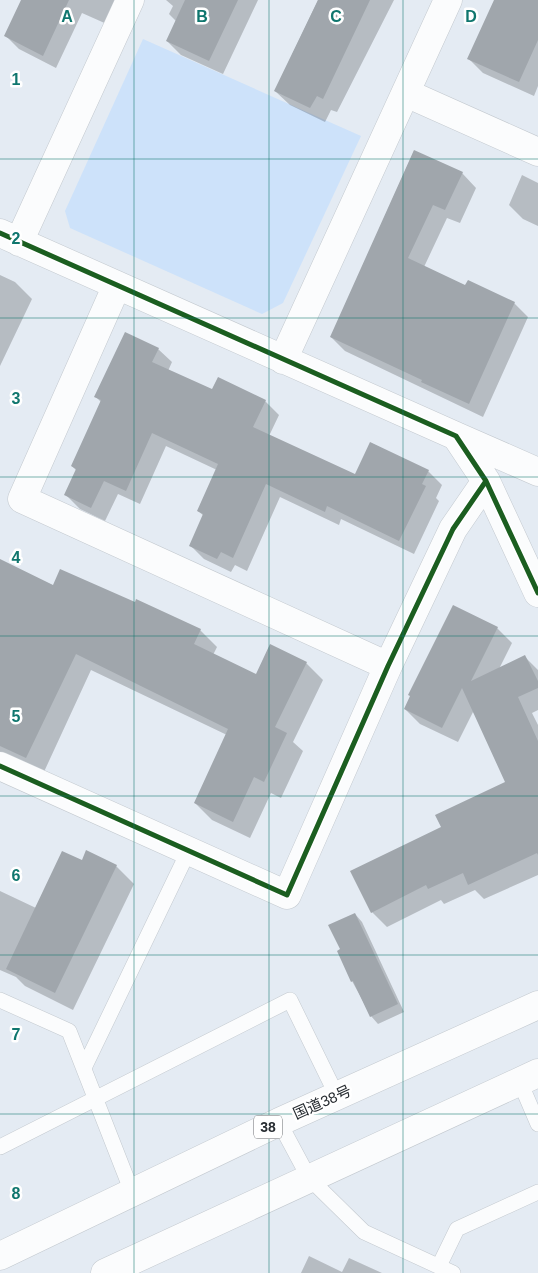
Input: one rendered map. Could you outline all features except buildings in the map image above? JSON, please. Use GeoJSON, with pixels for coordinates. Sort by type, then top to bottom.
{"type":"FeatureCollection","features":[{"type":"Feature","properties":{"kind":"main road"},"geometry":{"type":"LineString","coordinates":[[130,0],[10,238],[538,472]]}},
{"type":"Feature","properties":{"kind":"main road"},"geometry":{"type":"LineString","coordinates":[[284,360],[448,0]]}},
{"type":"Feature","properties":{"kind":"main road"},"geometry":{"type":"LineString","coordinates":[[406,93],[538,152]]}},
{"type":"Feature","properties":{"kind":"main road"},"geometry":{"type":"LineString","coordinates":[[117,285],[22,500],[388,666]]}},
{"type":"Feature","properties":{"kind":"main road"},"geometry":{"type":"LineString","coordinates":[[456,436],[486,481],[538,593]]}},
{"type":"Feature","properties":{"kind":"main road"},"geometry":{"type":"LineString","coordinates":[[0,766],[287,895],[388,666],[453,529],[486,481]]}},
{"type":"Feature","properties":{"kind":"main road","name":"国道38号"},"geometry":{"type":"LineString","coordinates":[[0,1256],[279,1122],[538,1005]]}},
{"type":"Feature","properties":{"kind":"main road"},"geometry":{"type":"LineString","coordinates":[[105,1273],[529,1077]]}},
{"type":"Feature","properties":{"kind":"lane"},"geometry":{"type":"LineString","coordinates":[[84,1068],[189,850]]}},
{"type":"Feature","properties":{"kind":"lane"},"geometry":{"type":"LineString","coordinates":[[0,1000],[69,1031],[132,1192]]}},
{"type":"Feature","properties":{"kind":"lane"},"geometry":{"type":"LineString","coordinates":[[0,1147],[290,1000],[337,1096]]}},
{"type":"Feature","properties":{"kind":"lane"},"geometry":{"type":"LineString","coordinates":[[529,1077],[538,1124]]}},
{"type":"Feature","properties":{"kind":"lane"},"geometry":{"type":"LineString","coordinates":[[279,1122],[309,1178],[364,1232],[453,1273]]}},
{"type":"Feature","properties":{"kind":"lane"},"geometry":{"type":"LineString","coordinates":[[439,1266],[457,1229],[538,1192]]}},
{"type":"Feature","properties":{"kind":"shaded area"},"geometry":{"type":"Polygon","coordinates":[[[143,39],[361,136],[283,303],[262,314],[70,228],[65,211],[143,39]]]}},
{"type":"Feature","properties":{"kind":"cycle path"},"geometry":{"type":"LineString","coordinates":[[0,233],[456,436],[486,481],[538,593]]}},
{"type":"Feature","properties":{"kind":"cycle path"},"geometry":{"type":"LineString","coordinates":[[0,766],[287,895],[388,666],[453,529],[486,481]]}}]}
